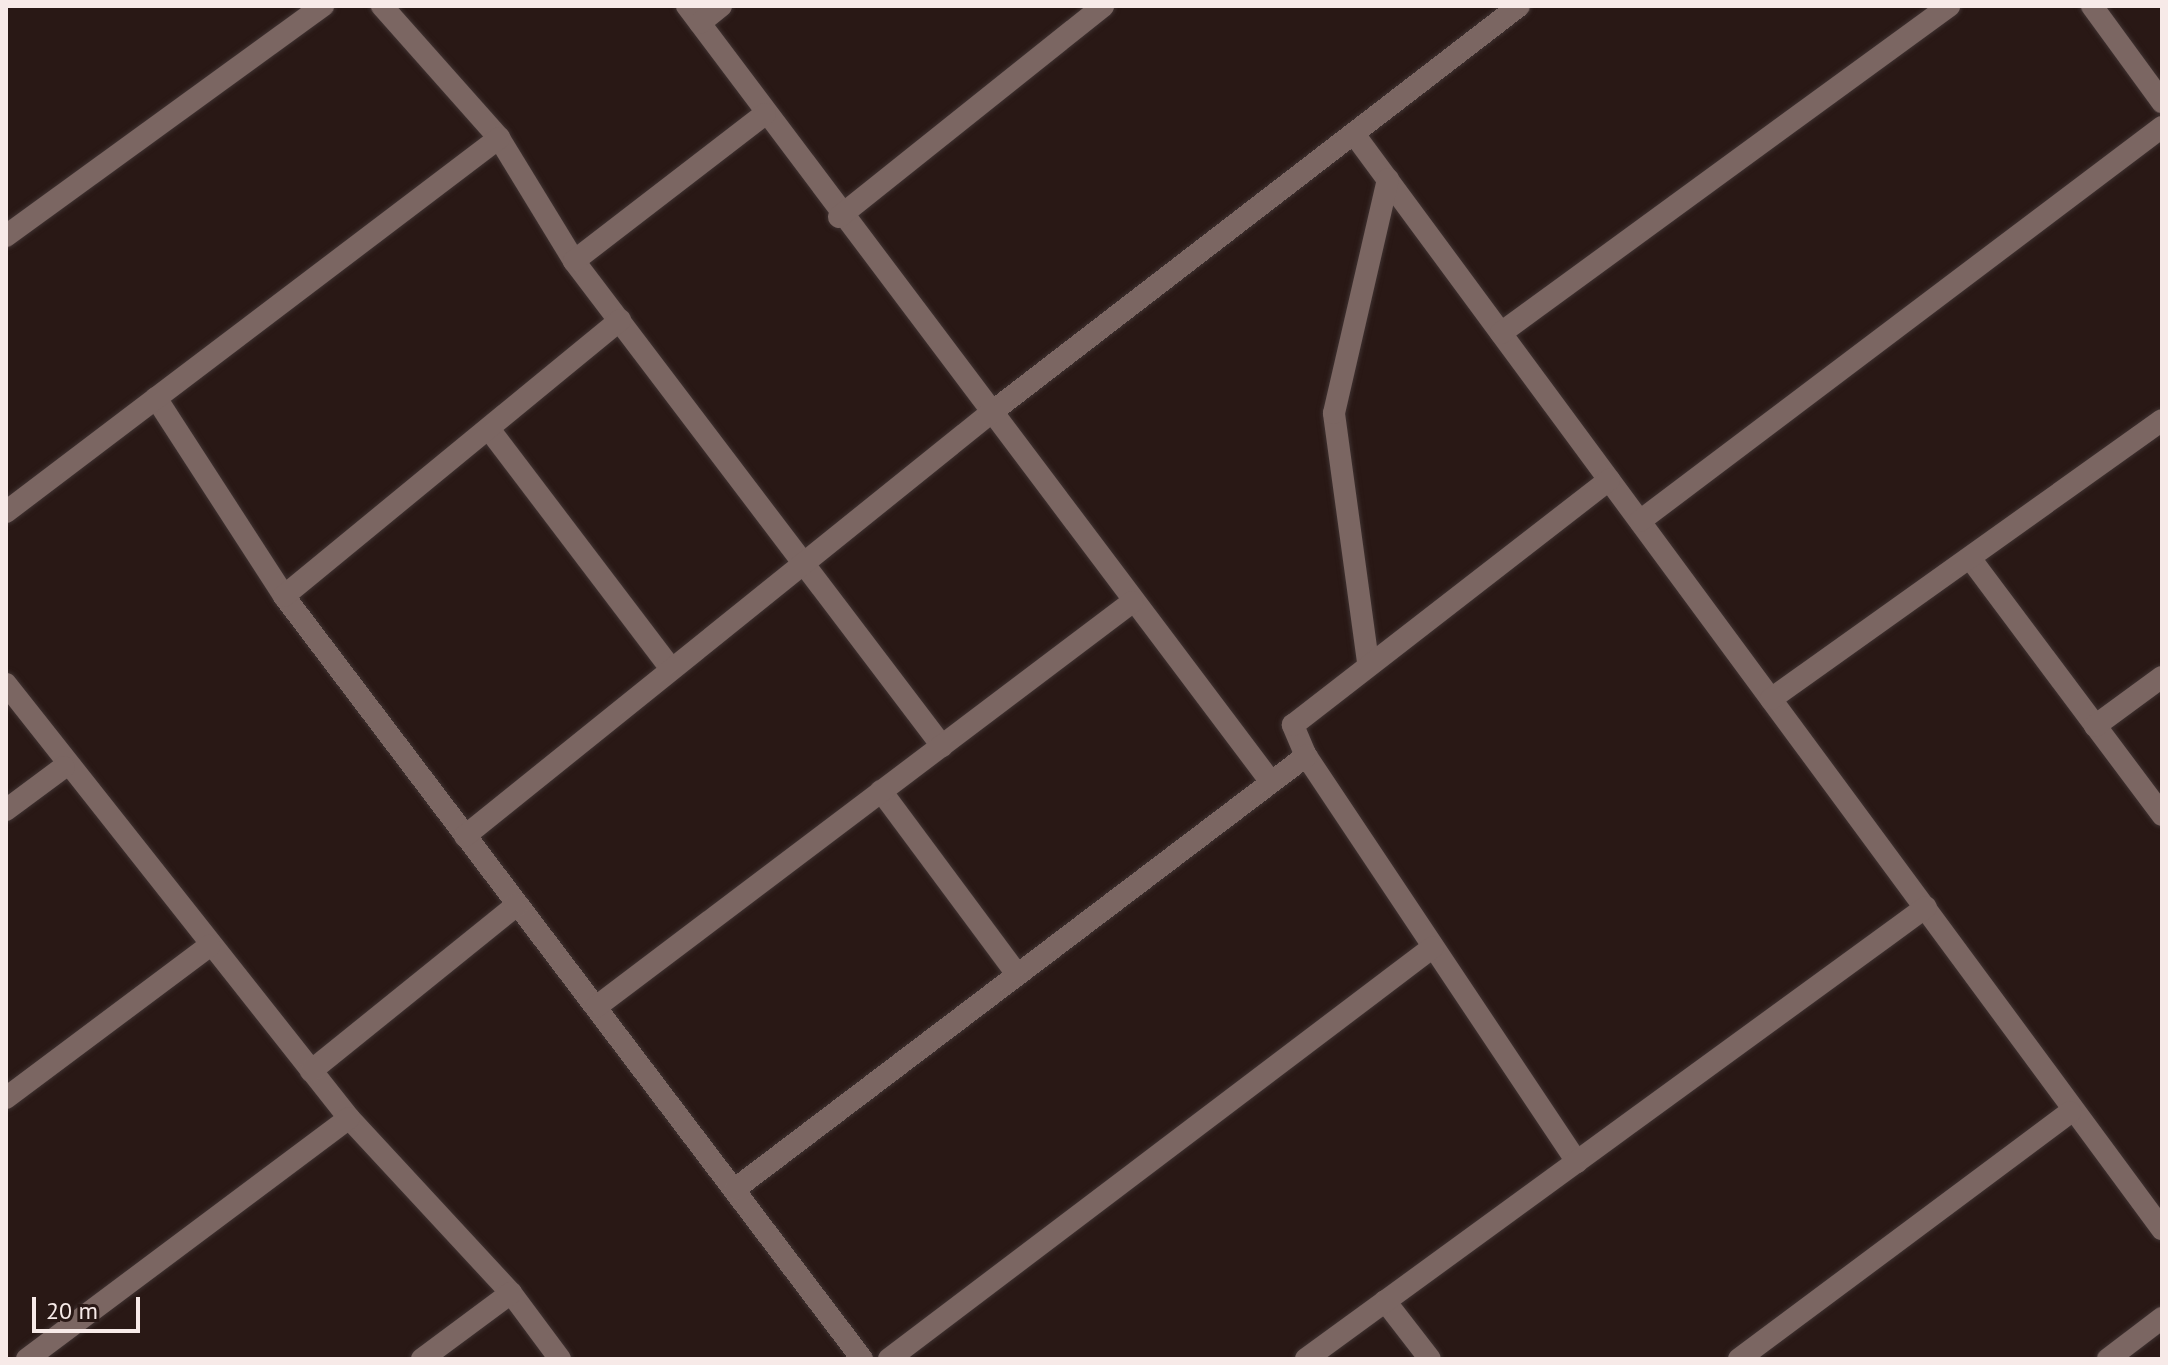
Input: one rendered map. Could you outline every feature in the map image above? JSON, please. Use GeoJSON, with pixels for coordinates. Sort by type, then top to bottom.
{"type":"FeatureCollection","features":[{"type":"Feature","properties":{"kind":"street"},"geometry":{"type":"LineString","coordinates":[[6,236],[323,6]]}},
{"type":"Feature","properties":{"kind":"street"},"geometry":{"type":"LineString","coordinates":[[382,6],[499,138],[574,261],[806,559],[942,746]]}},
{"type":"Feature","properties":{"kind":"street"},"geometry":{"type":"LineString","coordinates":[[721,6],[693,14],[839,217],[988,415],[1271,782]]}},
{"type":"Feature","properties":{"kind":"street"},"geometry":{"type":"LineString","coordinates":[[839,217],[1103,6]]}},
{"type":"Feature","properties":{"kind":"street"},"geometry":{"type":"LineString","coordinates":[[465,836],[988,415],[1519,6]]}},
{"type":"Feature","properties":{"kind":"street"},"geometry":{"type":"LineString","coordinates":[[1501,333],[1949,6]]}},
{"type":"Feature","properties":{"kind":"street"},"geometry":{"type":"LineString","coordinates":[[2092,6],[2162,102]]}},
{"type":"Feature","properties":{"kind":"street"},"geometry":{"type":"LineString","coordinates":[[574,261],[765,114]]}},
{"type":"Feature","properties":{"kind":"street"},"geometry":{"type":"LineString","coordinates":[[1640,521],[2162,127]]}},
{"type":"Feature","properties":{"kind":"street"},"geometry":{"type":"LineString","coordinates":[[1354,134],[1926,907],[2070,1112],[2158,1215]]}},
{"type":"Feature","properties":{"kind":"street"},"geometry":{"type":"LineString","coordinates":[[6,512],[499,138]]}},
{"type":"Feature","properties":{"kind":"street"},"geometry":{"type":"LineString","coordinates":[[1368,662],[1334,413],[1388,179]]}},
{"type":"Feature","properties":{"kind":"street"},"geometry":{"type":"LineString","coordinates":[[284,596],[620,320]]}},
{"type":"Feature","properties":{"kind":"street"},"geometry":{"type":"LineString","coordinates":[[156,398],[284,596],[862,1359]]}},
{"type":"Feature","properties":{"kind":"street"},"geometry":{"type":"LineString","coordinates":[[1771,699],[2162,420]]}},
{"type":"Feature","properties":{"kind":"street"},"geometry":{"type":"LineString","coordinates":[[489,429],[671,669]]}},
{"type":"Feature","properties":{"kind":"street"},"geometry":{"type":"LineString","coordinates":[[1577,1162],[1306,756],[1293,725],[1368,662],[1609,480]]}},
{"type":"Feature","properties":{"kind":"street"},"geometry":{"type":"LineString","coordinates":[[1970,558],[2162,815]]}},
{"type":"Feature","properties":{"kind":"street"},"geometry":{"type":"LineString","coordinates":[[596,1007],[1132,602]]}},
{"type":"Feature","properties":{"kind":"street"},"geometry":{"type":"LineString","coordinates":[[2095,726],[2162,677]]}},
{"type":"Feature","properties":{"kind":"street"},"geometry":{"type":"LineString","coordinates":[[6,684],[64,767],[349,1118],[511,1293],[560,1359]]}},
{"type":"Feature","properties":{"kind":"street"},"geometry":{"type":"LineString","coordinates":[[735,1189],[1306,756]]}},
{"type":"Feature","properties":{"kind":"street"},"geometry":{"type":"LineString","coordinates":[[6,810],[64,767]]}},
{"type":"Feature","properties":{"kind":"street"},"geometry":{"type":"LineString","coordinates":[[881,791],[1017,974]]}},
{"type":"Feature","properties":{"kind":"street"},"geometry":{"type":"LineString","coordinates":[[311,1071],[517,905]]}},
{"type":"Feature","properties":{"kind":"street"},"geometry":{"type":"LineString","coordinates":[[1306,1359],[1926,907]]}},
{"type":"Feature","properties":{"kind":"street"},"geometry":{"type":"LineString","coordinates":[[6,1098],[209,946]]}},
{"type":"Feature","properties":{"kind":"street"},"geometry":{"type":"LineString","coordinates":[[889,1359],[1433,947]]}},
{"type":"Feature","properties":{"kind":"street"},"geometry":{"type":"LineString","coordinates":[[1739,1359],[2070,1112]]}},
{"type":"Feature","properties":{"kind":"street"},"geometry":{"type":"LineString","coordinates":[[27,1359],[349,1118]]}},
{"type":"Feature","properties":{"kind":"street"},"geometry":{"type":"LineString","coordinates":[[422,1359],[511,1293]]}},
{"type":"Feature","properties":{"kind":"street"},"geometry":{"type":"LineString","coordinates":[[1385,1301],[1430,1359]]}},
{"type":"Feature","properties":{"kind":"street"},"geometry":{"type":"LineString","coordinates":[[2108,1359],[2162,1318]]}}]}
